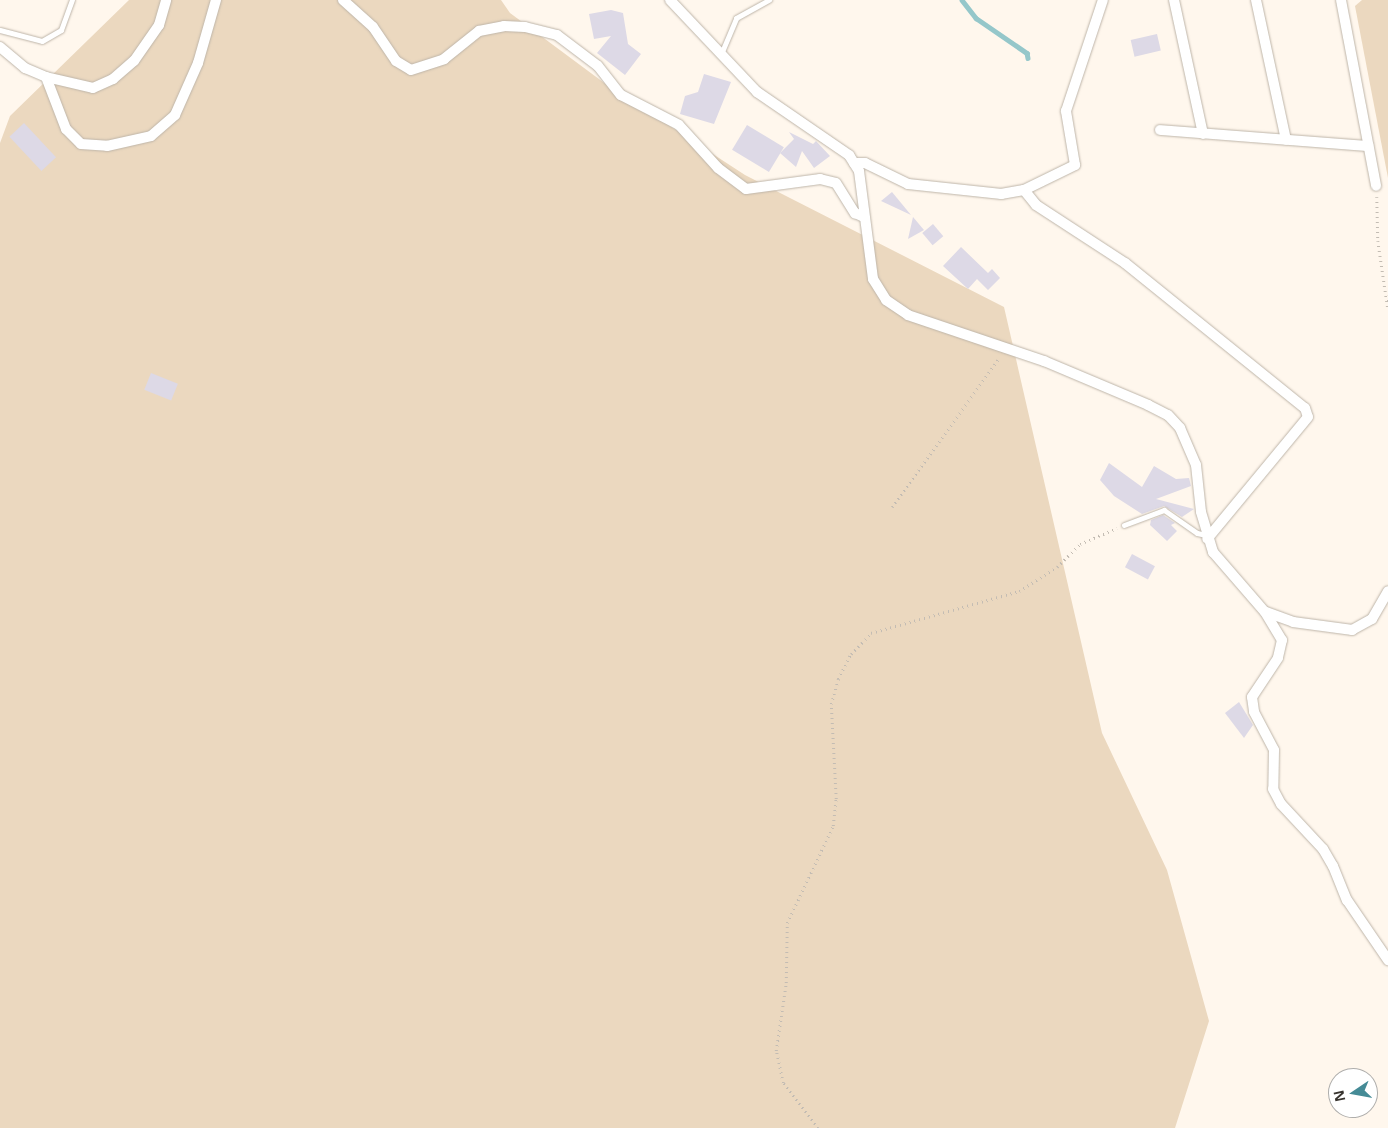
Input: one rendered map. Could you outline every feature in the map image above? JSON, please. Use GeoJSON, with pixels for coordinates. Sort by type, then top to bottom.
{"type":"FeatureCollection","features":[{"type":"Feature","properties":{"kind":"street"},"geometry":{"type":"LineString","coordinates":[[0,47],[25,68],[46,77],[93,88],[113,79],[134,61],[159,25],[166,0]]}},
{"type":"Feature","properties":{"kind":"street"},"geometry":{"type":"LineString","coordinates":[[46,77],[66,129],[81,144],[107,146],[151,136],[175,116],[198,63],[216,0]]}},
{"type":"Feature","properties":{"kind":"street"},"geometry":{"type":"LineString","coordinates":[[343,0],[373,27],[396,60],[411,70],[444,60],[479,31],[504,26],[525,27],[557,36],[576,47],[598,66],[621,95],[679,125],[718,168],[746,189],[820,179],[836,183],[855,213],[864,217]]}},
{"type":"Feature","properties":{"kind":"street"},"geometry":{"type":"LineString","coordinates":[[670,0],[757,92],[786,114],[811,127],[849,155],[859,171],[873,279],[886,300],[908,315],[1006,349],[1168,414],[1190,445],[1196,465],[1206,537],[1213,552],[1265,612],[1280,634],[1283,646],[1254,690],[1252,705],[1274,750],[1273,789],[1281,804],[1322,849],[1334,866],[1347,900],[1388,960]]}},
{"type":"Feature","properties":{"kind":"street"},"geometry":{"type":"LineString","coordinates":[[854,163],[866,163],[908,184],[1001,194],[1024,190],[1075,165],[1066,111],[1103,0]]}},
{"type":"Feature","properties":{"kind":"street"},"geometry":{"type":"LineString","coordinates":[[1174,0],[1202,134]]}},
{"type":"Feature","properties":{"kind":"street"},"geometry":{"type":"LineString","coordinates":[[1256,0],[1286,140]]}},
{"type":"Feature","properties":{"kind":"street"},"geometry":{"type":"LineString","coordinates":[[1341,0],[1376,186]]}},
{"type":"Feature","properties":{"kind":"street"},"geometry":{"type":"LineString","coordinates":[[1160,130],[1368,146]]}},
{"type":"Feature","properties":{"kind":"street"},"geometry":{"type":"LineString","coordinates":[[1024,190],[1036,205],[1124,263],[1305,408],[1308,417],[1206,537]]}},
{"type":"Feature","properties":{"kind":"street"},"geometry":{"type":"LineString","coordinates":[[1265,612],[1294,622],[1352,630],[1372,619],[1388,591]]}},
{"type":"Feature","properties":{"kind":"lane"},"geometry":{"type":"LineString","coordinates":[[0,30],[42,40],[61,30],[72,0]]}},
{"type":"Feature","properties":{"kind":"lane"},"geometry":{"type":"LineString","coordinates":[[721,54],[736,18],[769,0]]}},
{"type":"Feature","properties":{"kind":"lane"},"geometry":{"type":"LineString","coordinates":[[1124,525],[1164,510],[1197,533],[1206,537]]}},
{"type":"Feature","properties":{"kind":"path"},"geometry":{"type":"LineString","coordinates":[[1376,186],[1378,241],[1388,309]]}},
{"type":"Feature","properties":{"kind":"path"},"geometry":{"type":"LineString","coordinates":[[892,507],[1006,349]]}},
{"type":"Feature","properties":{"kind":"path"},"geometry":{"type":"LineString","coordinates":[[818,1128],[783,1083],[776,1051],[786,983],[787,924],[833,826],[836,799],[831,704],[838,679],[852,654],[871,633],[1019,591],[1058,567],[1080,544],[1124,525]]}},
{"type":"Feature","properties":{"kind":"shaded area"},"geometry":{"type":"Polygon","coordinates":[[[129,0],[501,0],[510,13],[607,85],[745,175],[1004,307],[1102,733],[1167,870],[1209,1021],[1175,1128],[0,1128],[0,143],[10,116],[129,0]]]}},
{"type":"Feature","properties":{"kind":"shaded area"},"geometry":{"type":"Polygon","coordinates":[[[1362,0],[1388,0],[1388,178],[1355,6],[1362,0]]]}},
{"type":"Feature","properties":{"kind":"building"},"geometry":{"type":"Polygon","coordinates":[[[611,10],[623,13],[628,44],[641,54],[625,75],[597,53],[611,36],[594,39],[589,14],[611,10]]]}},
{"type":"Feature","properties":{"kind":"building"},"geometry":{"type":"Polygon","coordinates":[[[1157,34],[1161,51],[1135,57],[1131,40],[1157,34]]]}},
{"type":"Feature","properties":{"kind":"building"},"geometry":{"type":"Polygon","coordinates":[[[704,74],[731,82],[714,124],[680,114],[685,96],[698,92],[704,74]]]}},
{"type":"Feature","properties":{"kind":"building"},"geometry":{"type":"Polygon","coordinates":[[[24,123],[56,157],[41,171],[9,137],[24,123]]]}},
{"type":"Feature","properties":{"kind":"building"},"geometry":{"type":"Polygon","coordinates":[[[747,125],[784,147],[769,172],[732,150],[747,125]]]}},
{"type":"Feature","properties":{"kind":"building"},"geometry":{"type":"Polygon","coordinates":[[[789,132],[813,144],[816,141],[830,156],[814,168],[802,151],[796,167],[780,153],[794,139],[789,132]]]}},
{"type":"Feature","properties":{"kind":"building"},"geometry":{"type":"Polygon","coordinates":[[[892,192],[911,215],[881,201],[892,192]]]}},
{"type":"Feature","properties":{"kind":"building"},"geometry":{"type":"Polygon","coordinates":[[[913,217],[924,230],[908,239],[913,217]]]}},
{"type":"Feature","properties":{"kind":"building"},"geometry":{"type":"Polygon","coordinates":[[[933,224],[943,236],[933,245],[922,233],[933,224]]]}},
{"type":"Feature","properties":{"kind":"building"},"geometry":{"type":"Polygon","coordinates":[[[961,247],[988,273],[992,269],[1000,278],[988,290],[977,279],[968,289],[943,266],[961,247]]]}},
{"type":"Feature","properties":{"kind":"building"},"geometry":{"type":"Polygon","coordinates":[[[151,373],[178,384],[171,401],[144,390],[151,373]]]}},
{"type":"Feature","properties":{"kind":"building"},"geometry":{"type":"Polygon","coordinates":[[[1109,463],[1142,487],[1154,466],[1176,479],[1189,478],[1191,486],[1156,499],[1194,509],[1182,517],[1164,506],[1142,514],[1114,496],[1100,480],[1109,463]]]}},
{"type":"Feature","properties":{"kind":"building"},"geometry":{"type":"Polygon","coordinates":[[[1163,515],[1175,523],[1171,525],[1177,531],[1167,541],[1150,525],[1151,520],[1163,515]]]}},
{"type":"Feature","properties":{"kind":"building"},"geometry":{"type":"Polygon","coordinates":[[[1132,554],[1155,566],[1148,579],[1125,567],[1132,554]]]}},
{"type":"Feature","properties":{"kind":"building"},"geometry":{"type":"Polygon","coordinates":[[[1239,702],[1253,725],[1244,738],[1225,713],[1239,702]]]}},
{"type":"Feature","properties":{"kind":"waterway"},"geometry":{"type":"LineString","coordinates":[[962,0],[976,18],[1027,53],[1028,58]]}}]}
